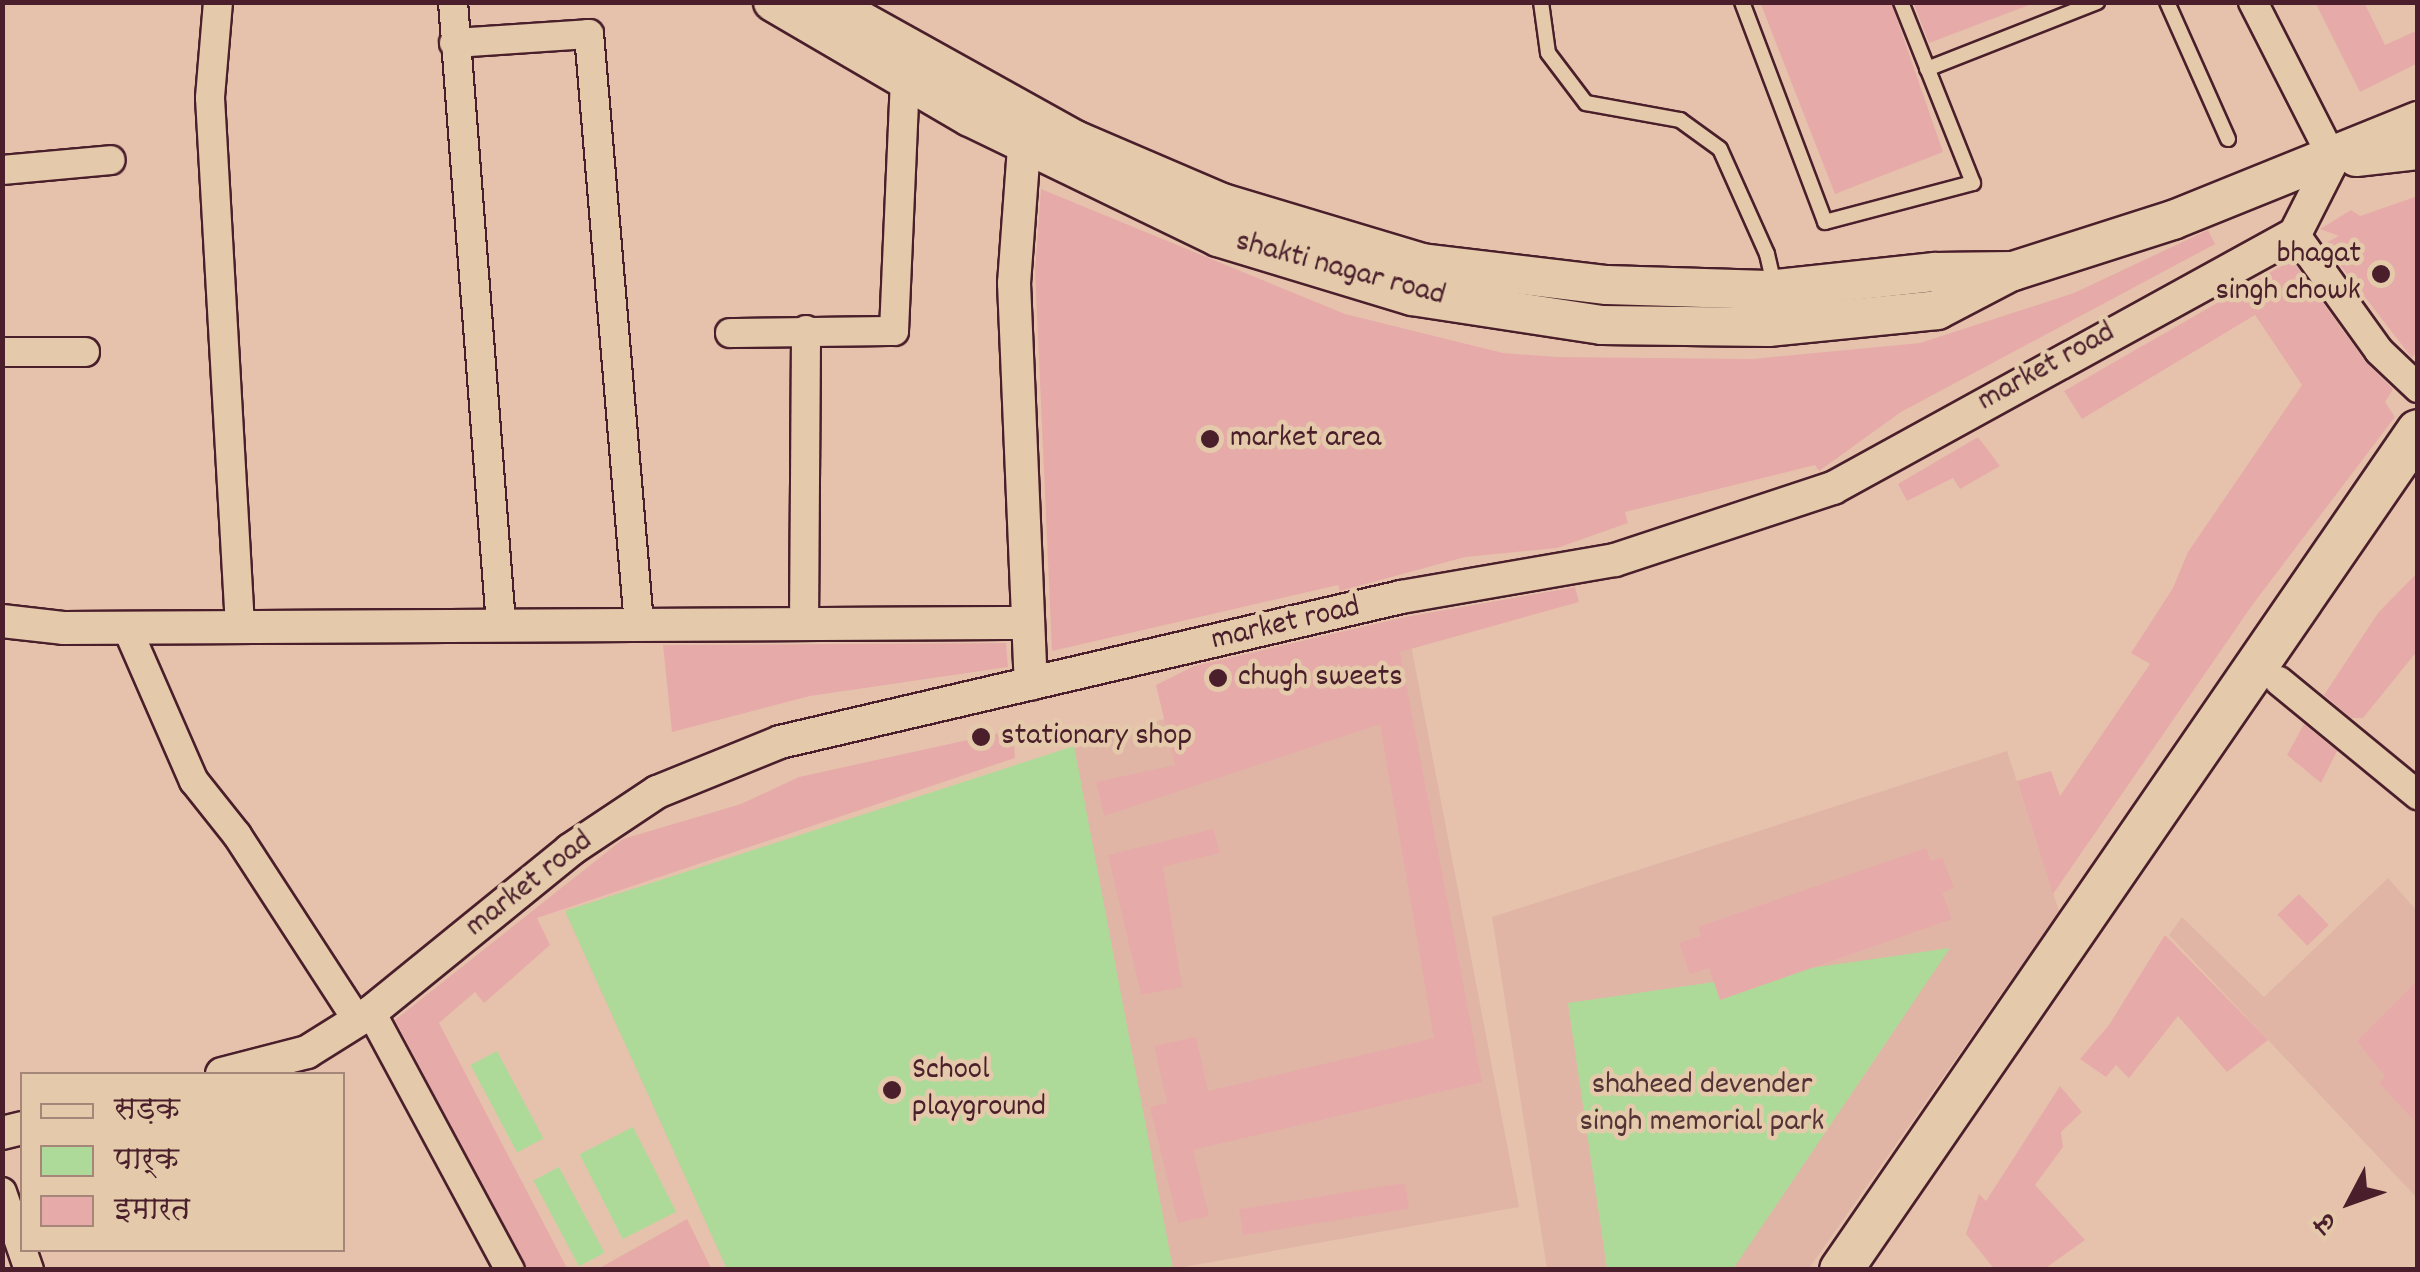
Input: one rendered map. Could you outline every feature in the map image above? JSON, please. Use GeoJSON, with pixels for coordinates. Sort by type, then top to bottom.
{"type":"FeatureCollection","features":[{"type":"Feature","properties":{"kind":"main road","name":"shakti nagar road"},"geometry":{"type":"LineString","coordinates":[[773,2],[905,79],[1024,129],[1218,237],[1412,296],[1602,325],[1768,327],[1938,310],[2012,271]]}},
{"type":"Feature","properties":{"kind":"main road"},"geometry":{"type":"LineString","coordinates":[[826,2],[1024,129],[1222,203],[1422,263],[1607,285],[1775,290],[2012,271],[2173,220],[2333,158],[2418,120]]}},
{"type":"Feature","properties":{"kind":"main road"},"geometry":{"type":"LineString","coordinates":[[2333,158],[2418,150]]}},
{"type":"Feature","properties":{"kind":"main road"},"geometry":{"type":"LineString","coordinates":[[1841,1270],[2418,431]]}},
{"type":"Feature","properties":{"kind":"main road"},"geometry":{"type":"LineString","coordinates":[[1877,1270],[2418,478]]}},
{"type":"Feature","properties":{"kind":"street"},"geometry":{"type":"LineString","coordinates":[[218,2],[210,98],[240,626]]}},
{"type":"Feature","properties":{"kind":"street"},"geometry":{"type":"LineString","coordinates":[[2253,2],[2333,158],[2294,234],[2380,351],[2418,388]]}},
{"type":"Feature","properties":{"kind":"street"},"geometry":{"type":"LineString","coordinates":[[446,5],[454,43],[501,624]]}},
{"type":"Feature","properties":{"kind":"street"},"geometry":{"type":"LineString","coordinates":[[454,43],[589,34],[639,624]]}},
{"type":"Feature","properties":{"kind":"street"},"geometry":{"type":"LineString","coordinates":[[730,333],[894,331],[905,79]]}},
{"type":"Feature","properties":{"kind":"street"},"geometry":{"type":"LineString","coordinates":[[1024,129],[1014,283],[1024,624],[1031,684]]}},
{"type":"Feature","properties":{"kind":"street"},"geometry":{"type":"LineString","coordinates":[[2,170],[111,160]]}},
{"type":"Feature","properties":{"kind":"street","name":"market road"},"geometry":{"type":"LineString","coordinates":[[230,1072],[308,1052],[364,1016],[570,850],[657,792],[780,742],[1400,598],[1614,560],[1832,488],[2294,234]]}},
{"type":"Feature","properties":{"kind":"street"},"geometry":{"type":"LineString","coordinates":[[804,624],[806,330]]}},
{"type":"Feature","properties":{"kind":"street"},"geometry":{"type":"LineString","coordinates":[[2,352],[85,352]]}},
{"type":"Feature","properties":{"kind":"street"},"geometry":{"type":"LineString","coordinates":[[2,620],[127,628],[1024,624]]}},
{"type":"Feature","properties":{"kind":"street"},"geometry":{"type":"LineString","coordinates":[[127,628],[194,781],[237,834],[364,1016],[510,1270]]}},
{"type":"Feature","properties":{"kind":"street"},"geometry":{"type":"LineString","coordinates":[[2279,681],[2418,795]]}},
{"type":"Feature","properties":{"kind":"street"},"geometry":{"type":"LineString","coordinates":[[2,1192],[20,1246]]}},
{"type":"Feature","properties":{"kind":"lane"},"geometry":{"type":"LineString","coordinates":[[1541,2],[1548,53],[1586,103],[1680,120],[1720,149],[1767,254],[1775,290]]}},
{"type":"Feature","properties":{"kind":"lane"},"geometry":{"type":"LineString","coordinates":[[1742,2],[1825,222],[1973,183],[1901,2]]}},
{"type":"Feature","properties":{"kind":"lane"},"geometry":{"type":"LineString","coordinates":[[1928,68],[2097,2]]}},
{"type":"Feature","properties":{"kind":"lane"},"geometry":{"type":"LineString","coordinates":[[2167,2],[2228,139]]}},
{"type":"Feature","properties":{"kind":"shaded area"},"geometry":{"type":"Polygon","coordinates":[[[1410,640],[1519,1207],[1173,1269],[727,1269],[565,911],[1410,640]]]}},
{"type":"Feature","properties":{"kind":"shaded area"},"geometry":{"type":"Polygon","coordinates":[[[2007,751],[2059,911],[1808,1270],[1547,1269],[1492,917],[2007,751]]]}},
{"type":"Feature","properties":{"kind":"shaded area"},"geometry":{"type":"Polygon","coordinates":[[[2388,878],[2417,911],[2417,1198],[2169,935],[2182,917],[2264,997],[2388,878]]]}},
{"type":"Feature","properties":{"kind":"green space","name":"School playground"},"geometry":{"type":"Polygon","coordinates":[[[1074,746],[1173,1269],[727,1269],[565,911],[1074,746]]]}},
{"type":"Feature","properties":{"kind":"green space","name":"shaheed devender singh memorial park"},"geometry":{"type":"Polygon","coordinates":[[[1950,948],[1733,1269],[1607,1269],[1568,1003],[1950,948]]]}},
{"type":"Feature","properties":{"kind":"green space"},"geometry":{"type":"Polygon","coordinates":[[[497,1051],[543,1138],[517,1152],[471,1065],[497,1051]]]}},
{"type":"Feature","properties":{"kind":"green space"},"geometry":{"type":"Polygon","coordinates":[[[633,1127],[676,1212],[623,1239],[580,1154],[633,1127]]]}},
{"type":"Feature","properties":{"kind":"green space"},"geometry":{"type":"Polygon","coordinates":[[[559,1167],[605,1253],[579,1266],[533,1181],[559,1167]]]}},
{"type":"Feature","properties":{"kind":"building"},"geometry":{"type":"Polygon","coordinates":[[[1760,2],[1891,2],[1943,152],[1835,194],[1760,2]]]}},
{"type":"Feature","properties":{"kind":"building"},"geometry":{"type":"Polygon","coordinates":[[[1913,2],[2029,2],[2029,5],[1929,43],[1913,2]]]}},
{"type":"Feature","properties":{"kind":"building"},"geometry":{"type":"Polygon","coordinates":[[[2315,2],[2364,2],[2385,45],[2418,30],[2418,63],[2360,92],[2315,2]]]}},
{"type":"Feature","properties":{"kind":"building"},"geometry":{"type":"Polygon","coordinates":[[[1041,189],[1345,314],[1503,353],[1557,357],[1752,359],[1920,343],[2074,293],[2208,230],[2215,244],[1901,412],[1819,471],[1815,465],[1625,512],[1628,523],[1557,548],[1465,557],[1340,591],[1338,585],[1052,651],[1035,270],[1041,189]]]}},
{"type":"Feature","properties":{"kind":"building","name":"bhagat singh chowk"},"geometry":{"type":"Polygon","coordinates":[[[2418,196],[2418,350],[2412,358],[2324,244],[2339,236],[2320,229],[2351,210],[2360,216],[2418,196]]]}},
{"type":"Feature","properties":{"kind":"building"},"geometry":{"type":"Polygon","coordinates":[[[2292,260],[2365,361],[2393,389],[2385,402],[2395,417],[2253,604],[2053,894],[2017,781],[2051,771],[2060,796],[2150,664],[2131,653],[2173,588],[2188,552],[2302,385],[2255,315],[2082,419],[2064,391],[2292,260]]]}},
{"type":"Feature","properties":{"kind":"building"},"geometry":{"type":"Polygon","coordinates":[[[1978,437],[2000,466],[1960,489],[1953,478],[1907,501],[1898,484],[1978,437]]]}},
{"type":"Feature","properties":{"kind":"building"},"geometry":{"type":"Polygon","coordinates":[[[2418,572],[2418,650],[2363,718],[2351,718],[2324,695],[2378,613],[2418,572]]]}},
{"type":"Feature","properties":{"kind":"building"},"geometry":{"type":"Polygon","coordinates":[[[1575,587],[1579,602],[1400,652],[1482,1082],[1193,1150],[1209,1216],[1178,1223],[1150,1107],[1167,1103],[1154,1046],[1196,1037],[1208,1091],[1434,1038],[1380,724],[1104,816],[1096,782],[1175,765],[1156,685],[1194,666],[1405,617],[1575,587]]]}},
{"type":"Feature","properties":{"kind":"building"},"geometry":{"type":"Polygon","coordinates":[[[1006,643],[1008,667],[810,696],[672,732],[663,645],[1006,643]]]}},
{"type":"Feature","properties":{"kind":"building"},"geometry":{"type":"Polygon","coordinates":[[[2304,724],[2337,751],[2321,783],[2287,755],[2304,724]]]}},
{"type":"Feature","properties":{"kind":"building"},"geometry":{"type":"Polygon","coordinates":[[[1013,730],[1015,758],[537,918],[550,945],[484,1003],[475,992],[439,1023],[568,1270],[527,1270],[395,1020],[623,839],[741,804],[799,777],[1013,730]]]}},
{"type":"Feature","properties":{"kind":"building"},"geometry":{"type":"Polygon","coordinates":[[[1213,829],[1220,853],[1163,867],[1182,987],[1141,995],[1108,855],[1213,829]]]}},
{"type":"Feature","properties":{"kind":"building"},"geometry":{"type":"Polygon","coordinates":[[[1926,848],[1931,861],[1942,857],[1954,888],[1942,892],[1952,919],[1720,1000],[1709,968],[1690,974],[1679,943],[1701,936],[1698,927],[1926,848]]]}},
{"type":"Feature","properties":{"kind":"building"},"geometry":{"type":"Polygon","coordinates":[[[2299,894],[2329,925],[2307,946],[2277,915],[2299,894]]]}},
{"type":"Feature","properties":{"kind":"building"},"geometry":{"type":"Polygon","coordinates":[[[2165,935],[2268,1040],[2227,1072],[2178,1016],[2129,1078],[2116,1065],[2106,1077],[2080,1059],[2109,1025],[2165,935]]]}},
{"type":"Feature","properties":{"kind":"building"},"geometry":{"type":"Polygon","coordinates":[[[2418,980],[2418,1125],[2379,1083],[2385,1077],[2357,1041],[2418,980]]]}},
{"type":"Feature","properties":{"kind":"building"},"geometry":{"type":"Polygon","coordinates":[[[2060,1086],[2082,1112],[2061,1132],[2063,1147],[2035,1185],[2085,1240],[2043,1270],[1995,1270],[1966,1234],[1979,1194],[1986,1201],[2060,1086]]]}},
{"type":"Feature","properties":{"kind":"building"},"geometry":{"type":"Polygon","coordinates":[[[1405,1183],[1409,1209],[1243,1235],[1239,1209],[1405,1183]]]}},
{"type":"Feature","properties":{"kind":"building"},"geometry":{"type":"Polygon","coordinates":[[[687,1219],[712,1270],[596,1270],[687,1219]]]}},
{"type":"Feature","properties":{"kind":"place","name":"bhagat singh chowk"},"geometry":{"type":"Point","coordinates":[2381,274]}},
{"type":"Feature","properties":{"kind":"place","name":"market area"},"geometry":{"type":"Point","coordinates":[1210,439]}},
{"type":"Feature","properties":{"kind":"place","name":"chugh sweets"},"geometry":{"type":"Point","coordinates":[1218,678]}},
{"type":"Feature","properties":{"kind":"place","name":"stationary shop"},"geometry":{"type":"Point","coordinates":[981,737]}},
{"type":"Feature","properties":{"kind":"place","name":"School playground"},"geometry":{"type":"Point","coordinates":[892,1090]}}]}
